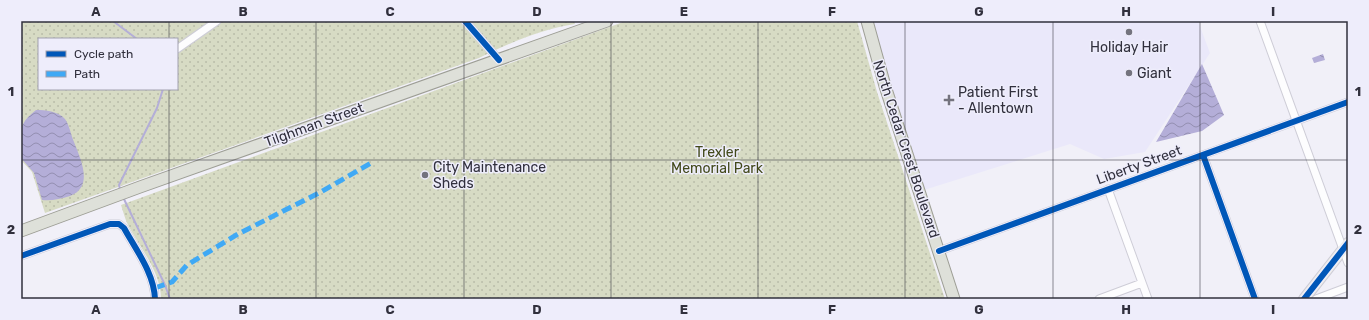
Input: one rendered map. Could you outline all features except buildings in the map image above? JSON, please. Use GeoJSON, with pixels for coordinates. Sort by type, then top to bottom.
{"type":"FeatureCollection","features":[{"type":"Feature","properties":{"kind":"main road","name":"Tilghman Street"},"geometry":{"type":"LineString","coordinates":[[21,231],[140,187],[607,21]]}},
{"type":"Feature","properties":{"kind":"main road","name":"North Cedar Crest Boulevard"},"geometry":{"type":"LineString","coordinates":[[867,21],[884,86],[954,299]]}},
{"type":"Feature","properties":{"kind":"street"},"geometry":{"type":"LineString","coordinates":[[178,49],[217,21]]}},
{"type":"Feature","properties":{"kind":"street"},"geometry":{"type":"LineString","coordinates":[[465,21],[499,60]]}},
{"type":"Feature","properties":{"kind":"street"},"geometry":{"type":"LineString","coordinates":[[1260,21],[1346,246],[1348,263]]}},
{"type":"Feature","properties":{"kind":"street","name":"Liberty Street"},"geometry":{"type":"LineString","coordinates":[[939,251],[1348,102]]}},
{"type":"Feature","properties":{"kind":"street"},"geometry":{"type":"LineString","coordinates":[[1203,155],[1255,299]]}},
{"type":"Feature","properties":{"kind":"street"},"geometry":{"type":"LineString","coordinates":[[1108,189],[1148,299]]}},
{"type":"Feature","properties":{"kind":"street"},"geometry":{"type":"LineString","coordinates":[[21,256],[110,224],[119,224],[124,228],[151,277],[155,299]]}},
{"type":"Feature","properties":{"kind":"street"},"geometry":{"type":"LineString","coordinates":[[1304,299],[1346,246]]}},
{"type":"Feature","properties":{"kind":"street"},"geometry":{"type":"LineString","coordinates":[[1100,299],[1142,283]]}},
{"type":"Feature","properties":{"kind":"street"},"geometry":{"type":"LineString","coordinates":[[1316,299],[1348,287]]}},
{"type":"Feature","properties":{"kind":"shaded area"},"geometry":{"type":"Polygon","coordinates":[[[871,21],[1198,21],[1210,53],[1145,152],[1104,159],[1070,144],[924,190],[871,21]]]}},
{"type":"Feature","properties":{"kind":"green space"},"geometry":{"type":"Polygon","coordinates":[[[21,21],[574,21],[575,24],[550,29],[526,37],[479,58],[45,213],[32,172],[21,160],[21,21]]]}},
{"type":"Feature","properties":{"kind":"green space","name":"Trexler Memorial Park"},"geometry":{"type":"Polygon","coordinates":[[[626,21],[857,21],[877,92],[945,299],[161,299],[158,279],[149,260],[128,225],[121,205],[626,21]]]}},
{"type":"Feature","properties":{"kind":"water"},"geometry":{"type":"Polygon","coordinates":[[[1323,54],[1325,60],[1314,63],[1312,58],[1323,54]]]}},
{"type":"Feature","properties":{"kind":"water"},"geometry":{"type":"Polygon","coordinates":[[[1202,64],[1224,115],[1202,131],[1156,142],[1202,64]]]}},
{"type":"Feature","properties":{"kind":"water"},"geometry":{"type":"Polygon","coordinates":[[[36,110],[59,114],[68,124],[84,172],[82,186],[77,192],[70,196],[56,200],[42,200],[34,173],[21,158],[20,137],[22,126],[30,115],[36,110]]]}},
{"type":"Feature","properties":{"kind":"waterway"},"geometry":{"type":"LineString","coordinates":[[113,21],[136,38]]}},
{"type":"Feature","properties":{"kind":"waterway"},"geometry":{"type":"LineString","coordinates":[[120,189],[119,185],[157,108],[163,90]]}},
{"type":"Feature","properties":{"kind":"waterway"},"geometry":{"type":"LineString","coordinates":[[123,197],[165,285],[170,299]]}},
{"type":"Feature","properties":{"kind":"marked path"},"geometry":{"type":"LineString","coordinates":[[155,288],[172,282],[187,265],[238,234],[319,193],[371,163]]}},
{"type":"Feature","properties":{"kind":"cycle path"},"geometry":{"type":"LineString","coordinates":[[465,21],[499,60]]}},
{"type":"Feature","properties":{"kind":"cycle path"},"geometry":{"type":"LineString","coordinates":[[939,251],[1348,102]]}},
{"type":"Feature","properties":{"kind":"cycle path"},"geometry":{"type":"LineString","coordinates":[[1203,155],[1255,299]]}},
{"type":"Feature","properties":{"kind":"cycle path"},"geometry":{"type":"LineString","coordinates":[[21,256],[110,224],[119,224],[124,228],[148,271],[154,289],[155,299]]}},
{"type":"Feature","properties":{"kind":"cycle path"},"geometry":{"type":"LineString","coordinates":[[1304,299],[1348,243]]}},
{"type":"Feature","properties":{"kind":"place","name":"Holiday Hair"},"geometry":{"type":"Point","coordinates":[1129,32]}},
{"type":"Feature","properties":{"kind":"place","name":"Giant"},"geometry":{"type":"Point","coordinates":[1129,73]}},
{"type":"Feature","properties":{"kind":"place","name":"Patient First - Allentown"},"geometry":{"type":"Point","coordinates":[949,100]}},
{"type":"Feature","properties":{"kind":"place","name":"City Maintenance Sheds"},"geometry":{"type":"Point","coordinates":[425,175]}}]}
